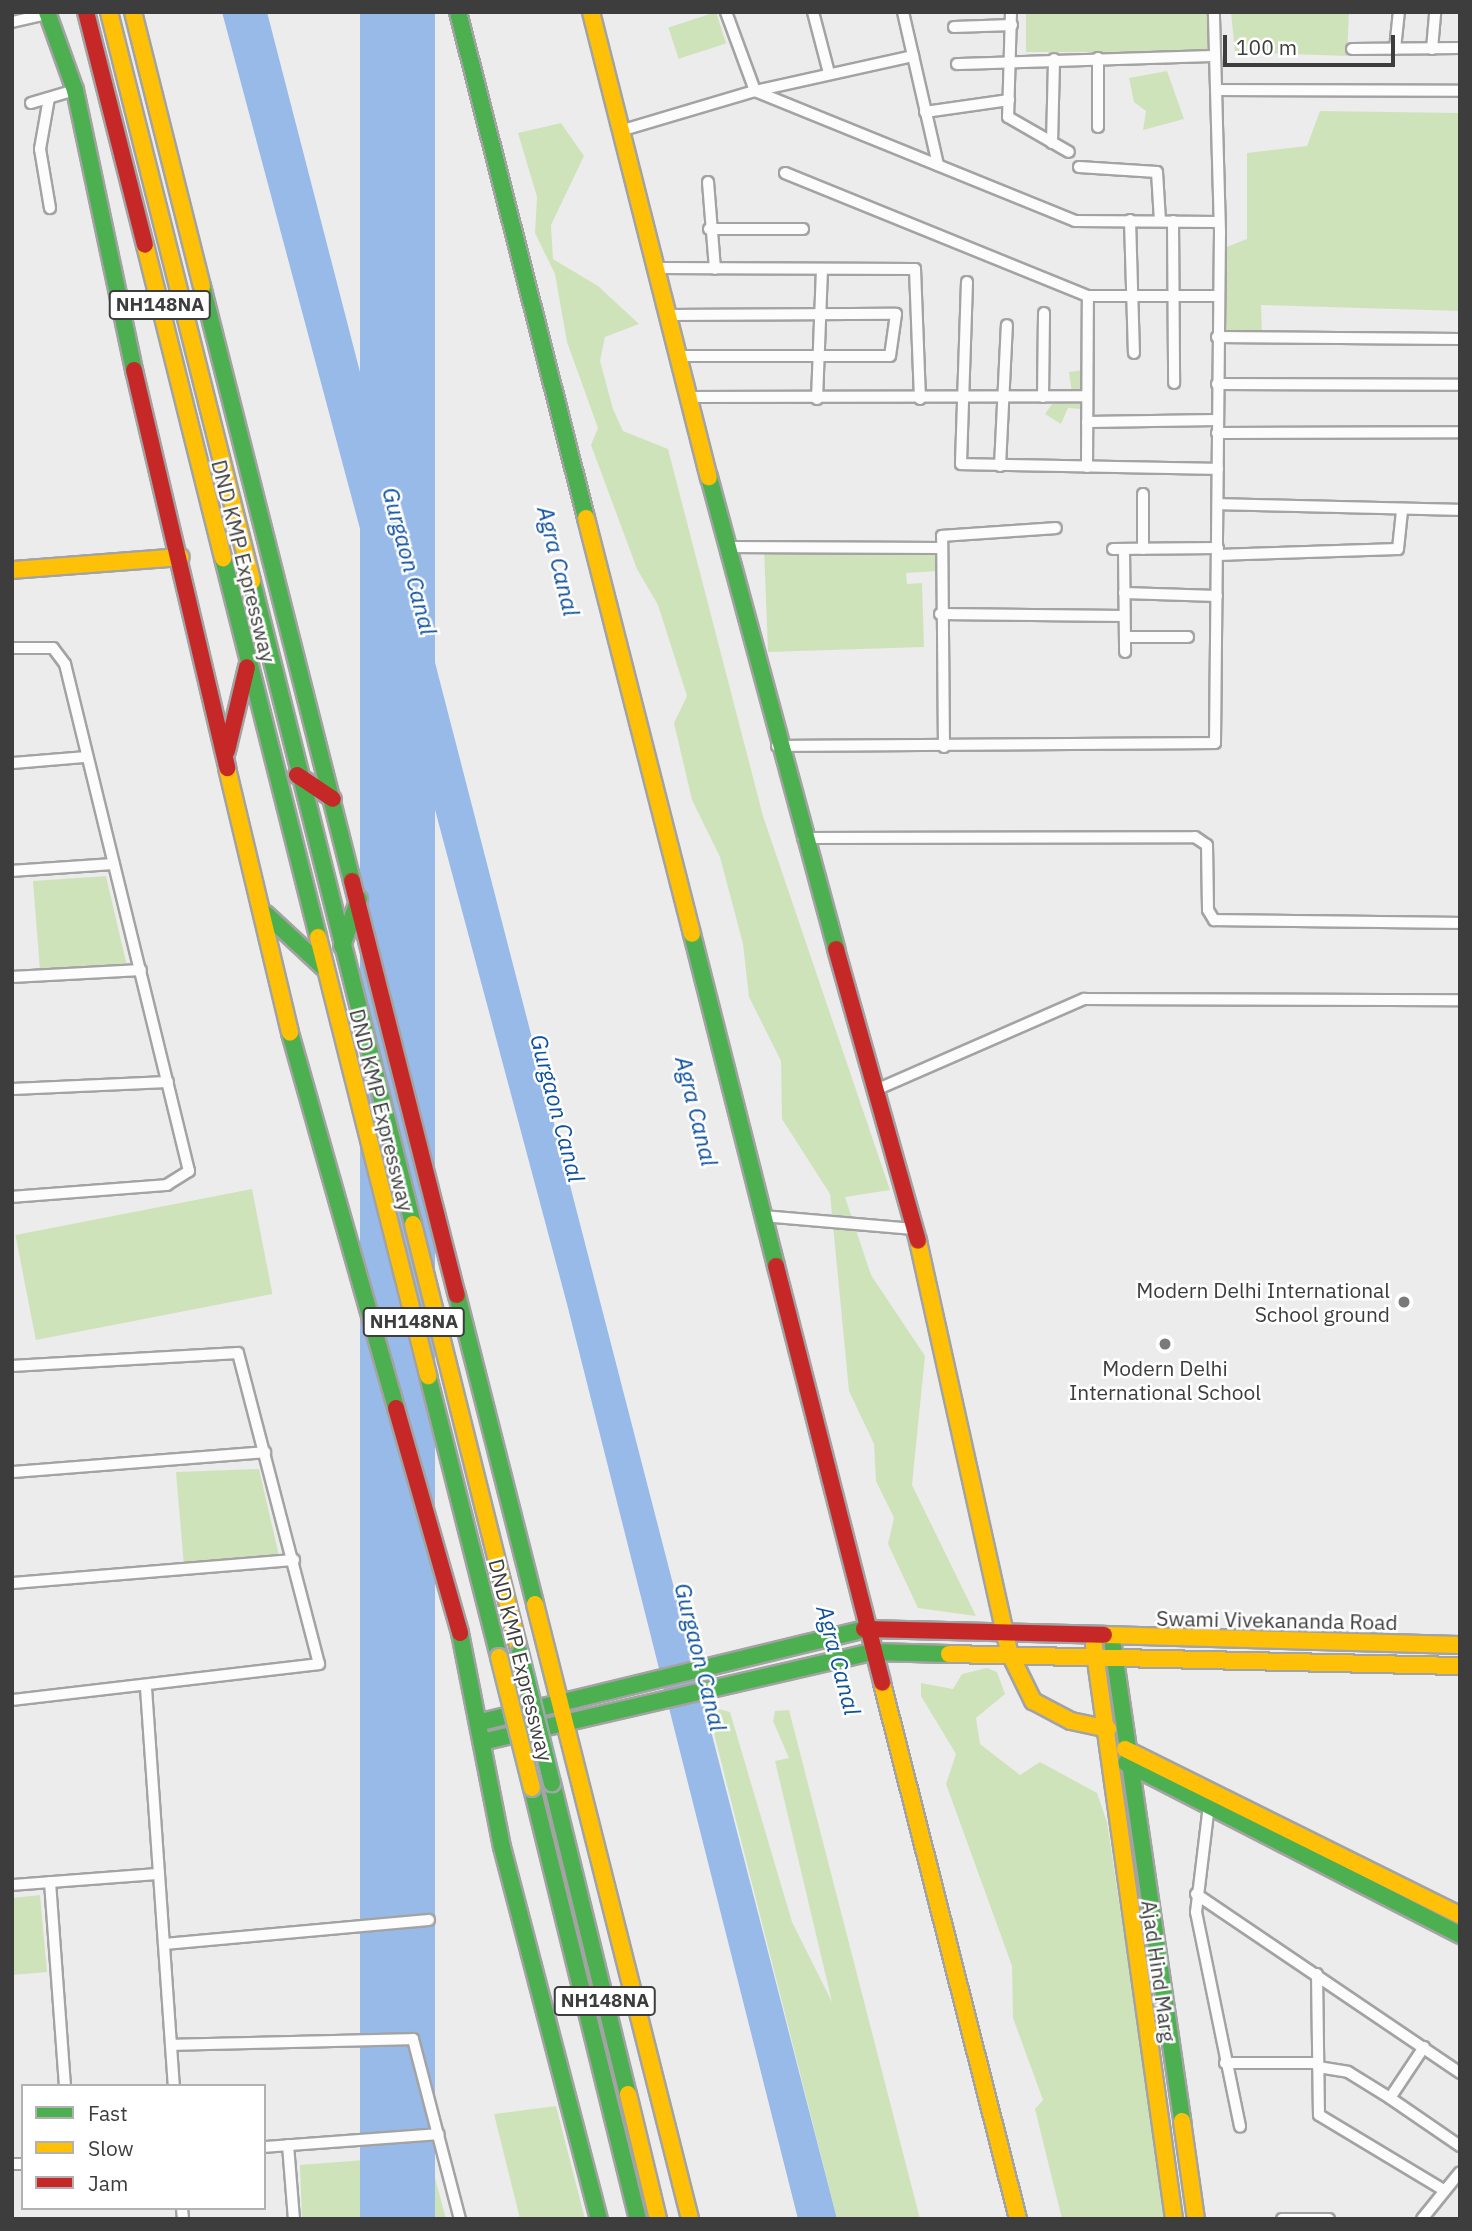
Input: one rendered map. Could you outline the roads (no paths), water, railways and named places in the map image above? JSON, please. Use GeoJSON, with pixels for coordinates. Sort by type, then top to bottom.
{"type":"FeatureCollection","features":[{"type":"Feature","properties":{"kind":"main road","name":"DND KMP Expressway"},"geometry":{"type":"LineString","coordinates":[[86,12],[638,2219]]}},
{"type":"Feature","properties":{"kind":"main road","name":"DND KMP Expressway"},"geometry":{"type":"LineString","coordinates":[[109,12],[297,775],[552,1783],[658,2219]]}},
{"type":"Feature","properties":{"kind":"main road"},"geometry":{"type":"LineString","coordinates":[[132,12],[563,1700],[690,2219]]}},
{"type":"Feature","properties":{"kind":"main road"},"geometry":{"type":"LineString","coordinates":[[458,12],[762,1216],[859,1629],[873,1652],[1017,2219]]}},
{"type":"Feature","properties":{"kind":"main road"},"geometry":{"type":"LineString","coordinates":[[591,12],[777,746],[878,1089],[914,1229],[1009,1652],[1033,1701],[1110,1743],[1209,1805],[1460,1935]]}},
{"type":"Feature","properties":{"kind":"main road"},"geometry":{"type":"LineString","coordinates":[[47,13],[75,90],[102,233],[267,914],[288,1027],[486,1741],[502,1847],[598,2219]]}},
{"type":"Feature","properties":{"kind":"main road"},"geometry":{"type":"LineString","coordinates":[[12,570],[181,557]]}},
{"type":"Feature","properties":{"kind":"main road"},"geometry":{"type":"LineString","coordinates":[[227,751],[248,663]]}},
{"type":"Feature","properties":{"kind":"main road"},"geometry":{"type":"LineString","coordinates":[[297,775],[333,799]]}},
{"type":"Feature","properties":{"kind":"main road"},"geometry":{"type":"LineString","coordinates":[[342,946],[359,899]]}},
{"type":"Feature","properties":{"kind":"main road"},"geometry":{"type":"LineString","coordinates":[[267,914],[324,968]]}},
{"type":"Feature","properties":{"kind":"main road","name":"Swami Vivekananda Road"},"geometry":{"type":"LineString","coordinates":[[481,1722],[859,1629],[1460,1645]]}},
{"type":"Feature","properties":{"kind":"main road","name":"Ajad Hind Marg"},"geometry":{"type":"LineString","coordinates":[[1093,1636],[1110,1743],[1174,2219]]}},
{"type":"Feature","properties":{"kind":"main road"},"geometry":{"type":"LineString","coordinates":[[1112,1637],[1132,1758],[1196,2219]]}},
{"type":"Feature","properties":{"kind":"main road"},"geometry":{"type":"LineString","coordinates":[[486,1741],[873,1652],[1114,1654],[1460,1666]]}},
{"type":"Feature","properties":{"kind":"main road"},"geometry":{"type":"LineString","coordinates":[[1132,1758],[1460,1914]]}},
{"type":"Feature","properties":{"kind":"street"},"geometry":{"type":"LineString","coordinates":[[726,12],[755,91],[1075,221],[1219,222]]}},
{"type":"Feature","properties":{"kind":"street"},"geometry":{"type":"LineString","coordinates":[[813,12],[829,74]]}},
{"type":"Feature","properties":{"kind":"street"},"geometry":{"type":"LineString","coordinates":[[903,12],[938,165]]}},
{"type":"Feature","properties":{"kind":"street"},"geometry":{"type":"LineString","coordinates":[[1011,12],[1011,121],[1069,152]]}},
{"type":"Feature","properties":{"kind":"street"},"geometry":{"type":"LineString","coordinates":[[777,746],[944,747],[1215,743],[1219,222],[1214,12]]}},
{"type":"Feature","properties":{"kind":"street"},"geometry":{"type":"LineString","coordinates":[[1395,49],[1399,12]]}},
{"type":"Feature","properties":{"kind":"street"},"geometry":{"type":"LineString","coordinates":[[1432,49],[1435,12]]}},
{"type":"Feature","properties":{"kind":"street"},"geometry":{"type":"LineString","coordinates":[[12,22],[47,13]]}},
{"type":"Feature","properties":{"kind":"street"},"geometry":{"type":"LineString","coordinates":[[954,27],[1012,24]]}},
{"type":"Feature","properties":{"kind":"street"},"geometry":{"type":"LineString","coordinates":[[1352,49],[1460,48]]}},
{"type":"Feature","properties":{"kind":"street"},"geometry":{"type":"LineString","coordinates":[[623,130],[755,91],[913,57]]}},
{"type":"Feature","properties":{"kind":"street"},"geometry":{"type":"LineString","coordinates":[[957,64],[1054,59],[1214,57]]}},
{"type":"Feature","properties":{"kind":"street"},"geometry":{"type":"LineString","coordinates":[[1098,58],[1098,127]]}},
{"type":"Feature","properties":{"kind":"street"},"geometry":{"type":"LineString","coordinates":[[1052,143],[1054,59]]}},
{"type":"Feature","properties":{"kind":"street"},"geometry":{"type":"LineString","coordinates":[[31,103],[75,90]]}},
{"type":"Feature","properties":{"kind":"street"},"geometry":{"type":"LineString","coordinates":[[1216,90],[1460,90]]}},
{"type":"Feature","properties":{"kind":"street"},"geometry":{"type":"LineString","coordinates":[[49,97],[40,149],[50,208]]}},
{"type":"Feature","properties":{"kind":"street"},"geometry":{"type":"LineString","coordinates":[[925,112],[1009,100]]}},
{"type":"Feature","properties":{"kind":"street"},"geometry":{"type":"LineString","coordinates":[[1079,167],[1157,172],[1160,221]]}},
{"type":"Feature","properties":{"kind":"street"},"geometry":{"type":"LineString","coordinates":[[785,173],[1088,296],[1219,296]]}},
{"type":"Feature","properties":{"kind":"street"},"geometry":{"type":"LineString","coordinates":[[708,182],[709,229],[715,269]]}},
{"type":"Feature","properties":{"kind":"street"},"geometry":{"type":"LineString","coordinates":[[1130,220],[1130,297],[1134,353]]}},
{"type":"Feature","properties":{"kind":"street"},"geometry":{"type":"LineString","coordinates":[[1172,221],[1174,383]]}},
{"type":"Feature","properties":{"kind":"street"},"geometry":{"type":"LineString","coordinates":[[709,229],[803,229]]}},
{"type":"Feature","properties":{"kind":"street"},"geometry":{"type":"LineString","coordinates":[[657,268],[918,271],[920,399]]}},
{"type":"Feature","properties":{"kind":"street"},"geometry":{"type":"LineString","coordinates":[[817,399],[822,271]]}},
{"type":"Feature","properties":{"kind":"street"},"geometry":{"type":"LineString","coordinates":[[967,282],[961,464],[1000,467],[1218,469]]}},
{"type":"Feature","properties":{"kind":"street"},"geometry":{"type":"LineString","coordinates":[[1087,467],[1088,296]]}},
{"type":"Feature","properties":{"kind":"street"},"geometry":{"type":"LineString","coordinates":[[1043,397],[1044,313]]}},
{"type":"Feature","properties":{"kind":"street"},"geometry":{"type":"LineString","coordinates":[[668,315],[896,314],[893,355],[679,356]]}},
{"type":"Feature","properties":{"kind":"street"},"geometry":{"type":"LineString","coordinates":[[1000,467],[1006,398],[1007,325]]}},
{"type":"Feature","properties":{"kind":"street"},"geometry":{"type":"LineString","coordinates":[[1217,338],[1460,339]]}},
{"type":"Feature","properties":{"kind":"street"},"geometry":{"type":"LineString","coordinates":[[1217,384],[1460,385]]}},
{"type":"Feature","properties":{"kind":"street"},"geometry":{"type":"LineString","coordinates":[[689,397],[1087,397]]}},
{"type":"Feature","properties":{"kind":"street"},"geometry":{"type":"LineString","coordinates":[[1087,422],[1217,420]]}},
{"type":"Feature","properties":{"kind":"street"},"geometry":{"type":"LineString","coordinates":[[1217,433],[1460,432]]}},
{"type":"Feature","properties":{"kind":"street"},"geometry":{"type":"LineString","coordinates":[[1143,494],[1143,549]]}},
{"type":"Feature","properties":{"kind":"street"},"geometry":{"type":"LineString","coordinates":[[1218,505],[1460,510]]}},
{"type":"Feature","properties":{"kind":"street"},"geometry":{"type":"LineString","coordinates":[[1125,652],[1124,593],[1118,549],[1398,549],[1402,510]]}},
{"type":"Feature","properties":{"kind":"street"},"geometry":{"type":"LineString","coordinates":[[944,747],[941,548],[949,531],[1056,528]]}},
{"type":"Feature","properties":{"kind":"street"},"geometry":{"type":"LineString","coordinates":[[727,547],[941,548]]}},
{"type":"Feature","properties":{"kind":"street"},"geometry":{"type":"LineString","coordinates":[[1124,593],[1217,596]]}},
{"type":"Feature","properties":{"kind":"street"},"geometry":{"type":"LineString","coordinates":[[940,614],[1124,617]]}},
{"type":"Feature","properties":{"kind":"street"},"geometry":{"type":"LineString","coordinates":[[1125,637],[1188,637]]}},
{"type":"Feature","properties":{"kind":"street"},"geometry":{"type":"LineString","coordinates":[[12,648],[43,646],[59,654],[188,1158],[186,1178],[167,1185],[12,1197]]}},
{"type":"Feature","properties":{"kind":"street"},"geometry":{"type":"LineString","coordinates":[[12,763],[85,757]]}},
{"type":"Feature","properties":{"kind":"street"},"geometry":{"type":"LineString","coordinates":[[803,838],[1195,837],[1206,845],[1208,910],[1214,920],[1460,923]]}},
{"type":"Feature","properties":{"kind":"street"},"geometry":{"type":"LineString","coordinates":[[12,871],[112,864]]}},
{"type":"Feature","properties":{"kind":"street"},"geometry":{"type":"LineString","coordinates":[[12,977],[141,970]]}},
{"type":"Feature","properties":{"kind":"street"},"geometry":{"type":"LineString","coordinates":[[878,1089],[1084,999],[1460,1000]]}},
{"type":"Feature","properties":{"kind":"street"},"geometry":{"type":"LineString","coordinates":[[12,1089],[168,1082]]}},
{"type":"Feature","properties":{"kind":"street"},"geometry":{"type":"LineString","coordinates":[[762,1216],[914,1229]]}},
{"type":"Feature","properties":{"kind":"street"},"geometry":{"type":"LineString","coordinates":[[12,1366],[233,1351],[240,1358],[294,1560],[317,1667],[146,1688],[12,1700]]}},
{"type":"Feature","properties":{"kind":"street"},"geometry":{"type":"LineString","coordinates":[[12,1472],[265,1452]]}},
{"type":"Feature","properties":{"kind":"street"},"geometry":{"type":"LineString","coordinates":[[12,1583],[294,1560]]}},
{"type":"Feature","properties":{"kind":"street"},"geometry":{"type":"LineString","coordinates":[[146,1688],[174,2084]]}},
{"type":"Feature","properties":{"kind":"street"},"geometry":{"type":"LineString","coordinates":[[1209,1805],[1196,1894],[1203,1969],[1240,2127]]}},
{"type":"Feature","properties":{"kind":"street"},"geometry":{"type":"LineString","coordinates":[[12,1885],[159,1874]]}},
{"type":"Feature","properties":{"kind":"street"},"geometry":{"type":"LineString","coordinates":[[50,1882],[65,2084]]}},
{"type":"Feature","properties":{"kind":"street"},"geometry":{"type":"LineString","coordinates":[[1196,1894],[1460,2073]]}},
{"type":"Feature","properties":{"kind":"street"},"geometry":{"type":"LineString","coordinates":[[164,1944],[429,1920]]}},
{"type":"Feature","properties":{"kind":"street"},"geometry":{"type":"LineString","coordinates":[[1317,1974],[1319,2115],[1444,2190]]}},
{"type":"Feature","properties":{"kind":"street"},"geometry":{"type":"LineString","coordinates":[[171,2045],[413,2039],[460,2219]]}},
{"type":"Feature","properties":{"kind":"street"},"geometry":{"type":"LineString","coordinates":[[1390,2098],[1424,2047]]}},
{"type":"Feature","properties":{"kind":"street"},"geometry":{"type":"LineString","coordinates":[[1225,2063],[1318,2065],[1348,2072],[1460,2147]]}},
{"type":"Feature","properties":{"kind":"street"},"geometry":{"type":"LineString","coordinates":[[266,2147],[439,2134]]}},
{"type":"Feature","properties":{"kind":"street"},"geometry":{"type":"LineString","coordinates":[[288,2146],[294,2219]]}},
{"type":"Feature","properties":{"kind":"street"},"geometry":{"type":"LineString","coordinates":[[1422,2219],[1460,2172]]}},
{"type":"Feature","properties":{"kind":"street"},"geometry":{"type":"LineString","coordinates":[[1282,2219],[1329,2219]]}},
{"type":"Feature","properties":{"kind":"water"},"geometry":{"type":"Polygon","coordinates":[[[222,12],[267,12],[837,2219],[798,2219],[567,1304],[222,12]]]}},
{"type":"Feature","properties":{"kind":"water","name":"Gurgaon Canal"},"geometry":{"type":"Polygon","coordinates":[[[360,12],[435,12],[435,2219],[360,2219],[360,12]]]}},
{"type":"Feature","properties":{"kind":"place","name":"Modern Delhi International School ground"},"geometry":{"type":"Point","coordinates":[1404,1302]}},
{"type":"Feature","properties":{"kind":"place","name":"Modern Delhi International School"},"geometry":{"type":"Point","coordinates":[1165,1344]}},
{"type":"Feature","properties":{"kind":"water label","name":"Agra Canal"},"geometry":{"type":"Point","coordinates":[559,561]}},
{"type":"Feature","properties":{"kind":"water label","name":"Agra Canal"},"geometry":{"type":"Point","coordinates":[697,1111]}},
{"type":"Feature","properties":{"kind":"water label","name":"Agra Canal"},"geometry":{"type":"Point","coordinates":[839,1660]}}]}
